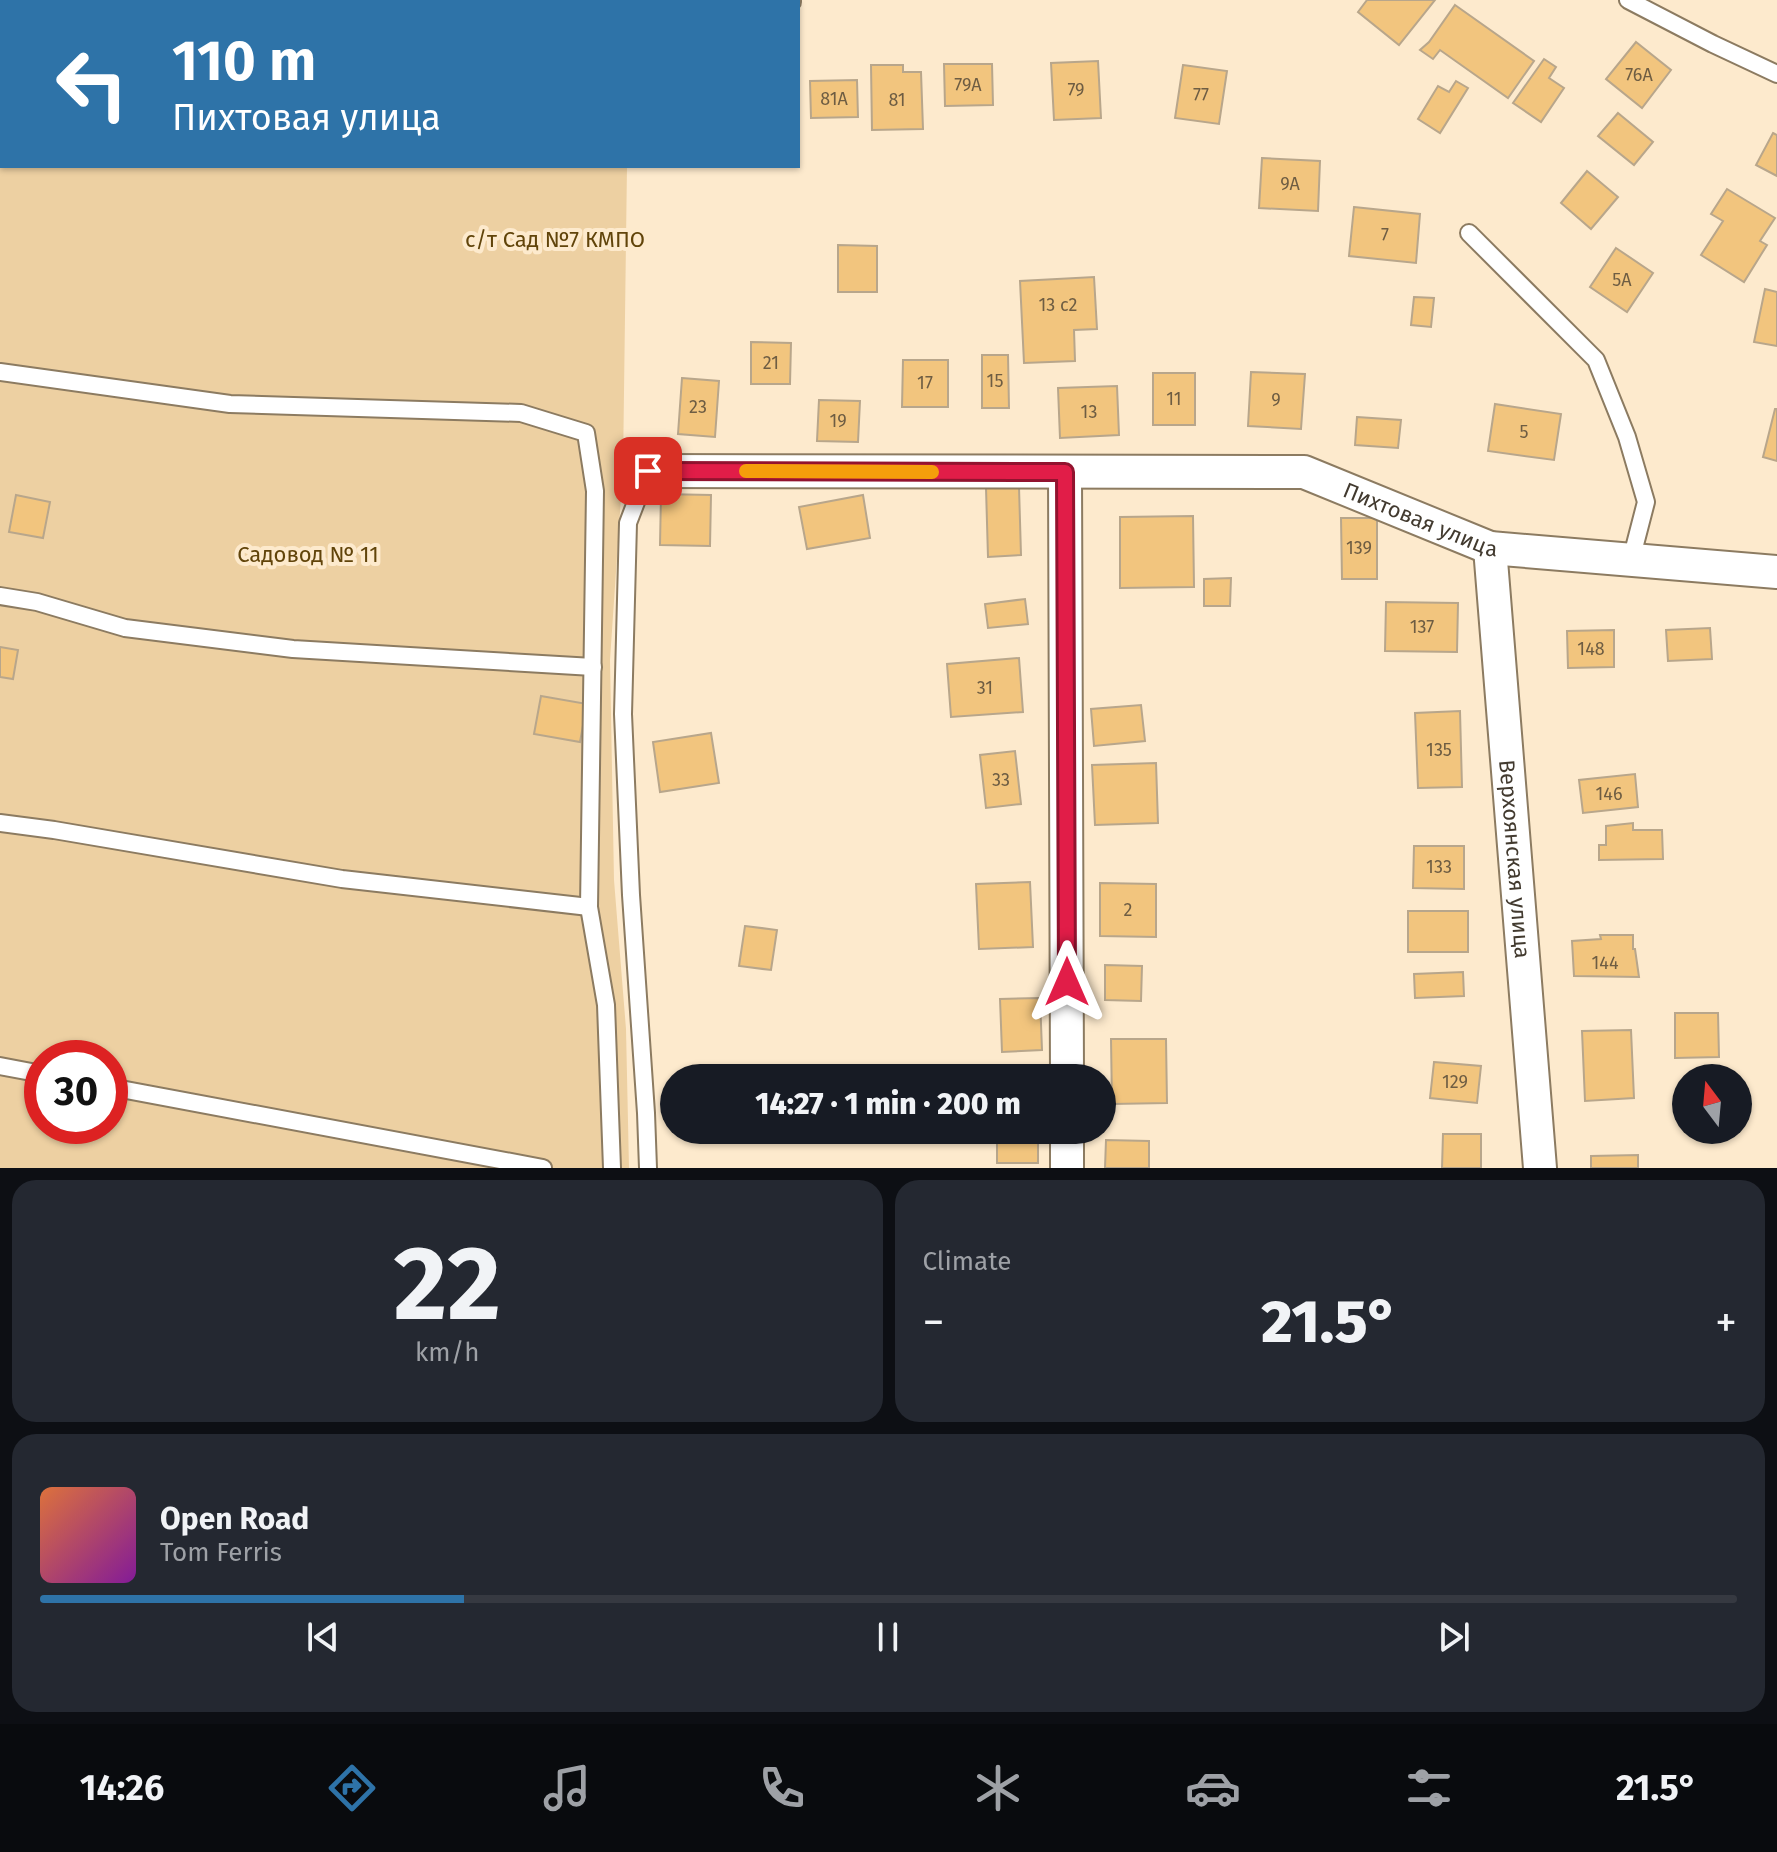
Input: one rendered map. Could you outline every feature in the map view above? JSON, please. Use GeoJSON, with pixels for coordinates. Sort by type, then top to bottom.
{"type":"FeatureCollection","features":[{"type":"Feature","properties":{"kind":"street","name":"Пихтовая улица"},"geometry":{"type":"LineString","coordinates":[[648,471],[1304,472],[1490,548],[1777,572]]}},
{"type":"Feature","properties":{"kind":"street"},"geometry":{"type":"LineString","coordinates":[[1065,472],[1067,1064]]}},
{"type":"Feature","properties":{"kind":"street","name":"Верхоянская улица"},"geometry":{"type":"LineString","coordinates":[[1490,548],[1540,1168]]}},
{"type":"Feature","properties":{"kind":"street"},"geometry":{"type":"LineString","coordinates":[[1067,1144],[1067,1168]]}},
{"type":"Feature","properties":{"kind":"lane"},"geometry":{"type":"LineString","coordinates":[[1628,0],[1777,74]]}},
{"type":"Feature","properties":{"kind":"lane"},"geometry":{"type":"LineString","coordinates":[[1469,233],[1596,360],[1627,437],[1646,502],[1631,560]]}},
{"type":"Feature","properties":{"kind":"lane"},"geometry":{"type":"LineString","coordinates":[[0,372],[230,404],[521,413],[586,433],[595,491],[589,907],[606,1005],[612,1168]]}},
{"type":"Feature","properties":{"kind":"lane"},"geometry":{"type":"LineString","coordinates":[[648,471],[628,523],[623,714],[648,1168]]}},
{"type":"Feature","properties":{"kind":"lane"},"geometry":{"type":"LineString","coordinates":[[0,596],[37,602],[125,628],[278,647],[593,667]]}},
{"type":"Feature","properties":{"kind":"lane"},"geometry":{"type":"LineString","coordinates":[[0,823],[342,879],[589,907]]}},
{"type":"Feature","properties":{"kind":"lane"},"geometry":{"type":"LineString","coordinates":[[0,1066],[24,1071]]}},
{"type":"Feature","properties":{"kind":"lane"},"geometry":{"type":"LineString","coordinates":[[128,1090],[543,1168]]}},
{"type":"Feature","properties":{"kind":"green space","name":"Садовод № 11"},"geometry":{"type":"Polygon","coordinates":[[[0,168],[627,168],[623,468],[610,660],[614,880],[626,1029],[629,1168],[0,1168],[0,168]]]}},
{"type":"Feature","properties":{"kind":"building"},"geometry":{"type":"Polygon","coordinates":[[[1367,0],[1435,0],[1399,45],[1358,12],[1367,0]]]}},
{"type":"Feature","properties":{"kind":"building"},"geometry":{"type":"Polygon","coordinates":[[[1455,5],[1534,61],[1508,98],[1440,50],[1433,59],[1420,50],[1455,5]]]}},
{"type":"Feature","properties":{"kind":"building"},"geometry":{"type":"Polygon","coordinates":[[[1636,42],[1671,70],[1642,108],[1606,79],[1636,42]]]}},
{"type":"Feature","properties":{"kind":"building"},"geometry":{"type":"Polygon","coordinates":[[[1544,59],[1556,67],[1549,78],[1564,88],[1541,122],[1513,103],[1544,59]]]}},
{"type":"Feature","properties":{"kind":"building"},"geometry":{"type":"Polygon","coordinates":[[[1098,61],[1101,118],[1054,120],[1051,63],[1098,61]]]}},
{"type":"Feature","properties":{"kind":"building"},"geometry":{"type":"Polygon","coordinates":[[[944,64],[992,64],[993,105],[945,106],[944,64]]]}},
{"type":"Feature","properties":{"kind":"building"},"geometry":{"type":"Polygon","coordinates":[[[871,65],[903,65],[903,72],[921,72],[923,129],[872,130],[871,65]]]}},
{"type":"Feature","properties":{"kind":"building"},"geometry":{"type":"Polygon","coordinates":[[[1183,65],[1227,71],[1219,124],[1175,118],[1183,65]]]}},
{"type":"Feature","properties":{"kind":"building"},"geometry":{"type":"Polygon","coordinates":[[[857,80],[858,117],[811,118],[810,81],[857,80]]]}},
{"type":"Feature","properties":{"kind":"building"},"geometry":{"type":"Polygon","coordinates":[[[1456,81],[1468,88],[1440,133],[1418,119],[1438,86],[1449,92],[1456,81]]]}},
{"type":"Feature","properties":{"kind":"building"},"geometry":{"type":"Polygon","coordinates":[[[1618,113],[1653,142],[1634,165],[1598,136],[1618,113]]]}},
{"type":"Feature","properties":{"kind":"building"},"geometry":{"type":"Polygon","coordinates":[[[1773,133],[1777,135],[1777,176],[1756,165],[1773,133]]]}},
{"type":"Feature","properties":{"kind":"building"},"geometry":{"type":"Polygon","coordinates":[[[1262,158],[1320,161],[1318,211],[1259,208],[1262,158]]]}},
{"type":"Feature","properties":{"kind":"building"},"geometry":{"type":"Polygon","coordinates":[[[1587,171],[1618,197],[1591,229],[1561,203],[1587,171]]]}},
{"type":"Feature","properties":{"kind":"building"},"geometry":{"type":"Polygon","coordinates":[[[1727,189],[1775,218],[1760,241],[1767,245],[1744,282],[1701,255],[1723,221],[1711,214],[1727,189]]]}},
{"type":"Feature","properties":{"kind":"building"},"geometry":{"type":"Polygon","coordinates":[[[1354,207],[1420,214],[1416,263],[1349,256],[1354,207]]]}},
{"type":"Feature","properties":{"kind":"building"},"geometry":{"type":"Polygon","coordinates":[[[838,245],[877,246],[877,292],[838,292],[838,245]]]}},
{"type":"Feature","properties":{"kind":"building"},"geometry":{"type":"Polygon","coordinates":[[[1616,248],[1653,273],[1627,312],[1590,287],[1616,248]]]}},
{"type":"Feature","properties":{"kind":"building"},"geometry":{"type":"Polygon","coordinates":[[[1094,277],[1097,329],[1074,330],[1075,361],[1024,363],[1020,281],[1094,277]]]}},
{"type":"Feature","properties":{"kind":"building"},"geometry":{"type":"Polygon","coordinates":[[[1765,289],[1777,292],[1777,346],[1754,342],[1765,289]]]}},
{"type":"Feature","properties":{"kind":"building"},"geometry":{"type":"Polygon","coordinates":[[[1414,297],[1434,298],[1431,327],[1411,325],[1414,297]]]}},
{"type":"Feature","properties":{"kind":"building"},"geometry":{"type":"Polygon","coordinates":[[[751,342],[791,343],[790,384],[751,384],[751,342]]]}},
{"type":"Feature","properties":{"kind":"building"},"geometry":{"type":"Polygon","coordinates":[[[982,355],[1008,355],[1009,408],[982,408],[982,355]]]}},
{"type":"Feature","properties":{"kind":"building"},"geometry":{"type":"Polygon","coordinates":[[[903,360],[948,360],[948,407],[902,407],[903,360]]]}},
{"type":"Feature","properties":{"kind":"building"},"geometry":{"type":"Polygon","coordinates":[[[1251,372],[1305,374],[1301,429],[1248,426],[1251,372]]]}},
{"type":"Feature","properties":{"kind":"building"},"geometry":{"type":"Polygon","coordinates":[[[1153,373],[1195,373],[1195,425],[1153,425],[1153,373]]]}},
{"type":"Feature","properties":{"kind":"building"},"geometry":{"type":"Polygon","coordinates":[[[682,378],[719,381],[715,437],[678,434],[682,378]]]}},
{"type":"Feature","properties":{"kind":"building"},"geometry":{"type":"Polygon","coordinates":[[[1117,386],[1119,435],[1060,438],[1058,388],[1117,386]]]}},
{"type":"Feature","properties":{"kind":"building"},"geometry":{"type":"Polygon","coordinates":[[[819,400],[860,401],[858,442],[817,441],[819,400]]]}},
{"type":"Feature","properties":{"kind":"building"},"geometry":{"type":"Polygon","coordinates":[[[1495,404],[1561,414],[1554,460],[1488,451],[1495,404]]]}},
{"type":"Feature","properties":{"kind":"building"},"geometry":{"type":"Polygon","coordinates":[[[1777,409],[1777,461],[1763,457],[1777,409]]]}},
{"type":"Feature","properties":{"kind":"building"},"geometry":{"type":"Polygon","coordinates":[[[1357,417],[1401,420],[1398,448],[1355,445],[1357,417]]]}},
{"type":"Feature","properties":{"kind":"building"},"geometry":{"type":"Polygon","coordinates":[[[1019,487],[1021,555],[988,557],[986,488],[1019,487]]]}},
{"type":"Feature","properties":{"kind":"building"},"geometry":{"type":"Polygon","coordinates":[[[661,494],[711,495],[710,546],[660,545],[661,494]]]}},
{"type":"Feature","properties":{"kind":"building"},"geometry":{"type":"Polygon","coordinates":[[[16,495],[50,502],[43,538],[9,532],[16,495]]]}},
{"type":"Feature","properties":{"kind":"building"},"geometry":{"type":"Polygon","coordinates":[[[863,495],[870,538],[807,549],[799,507],[863,495]]]}},
{"type":"Feature","properties":{"kind":"building"},"geometry":{"type":"Polygon","coordinates":[[[1193,516],[1194,587],[1120,588],[1120,517],[1193,516]]]}},
{"type":"Feature","properties":{"kind":"building"},"geometry":{"type":"Polygon","coordinates":[[[1341,518],[1377,518],[1377,579],[1342,579],[1341,518]]]}},
{"type":"Feature","properties":{"kind":"building"},"geometry":{"type":"Polygon","coordinates":[[[1231,578],[1230,606],[1204,606],[1204,579],[1231,578]]]}},
{"type":"Feature","properties":{"kind":"building"},"geometry":{"type":"Polygon","coordinates":[[[1025,599],[1028,624],[988,628],[985,604],[1025,599]]]}},
{"type":"Feature","properties":{"kind":"building"},"geometry":{"type":"Polygon","coordinates":[[[1386,602],[1458,603],[1457,652],[1385,651],[1386,602]]]}},
{"type":"Feature","properties":{"kind":"building"},"geometry":{"type":"Polygon","coordinates":[[[1710,628],[1712,659],[1668,661],[1666,630],[1710,628]]]}},
{"type":"Feature","properties":{"kind":"building"},"geometry":{"type":"Polygon","coordinates":[[[1614,630],[1614,667],[1568,668],[1567,631],[1614,630]]]}},
{"type":"Feature","properties":{"kind":"building"},"geometry":{"type":"Polygon","coordinates":[[[0,647],[18,650],[13,679],[0,677],[0,647]]]}},
{"type":"Feature","properties":{"kind":"building"},"geometry":{"type":"Polygon","coordinates":[[[1019,658],[1023,712],[951,717],[947,664],[1019,658]]]}},
{"type":"Feature","properties":{"kind":"building"},"geometry":{"type":"Polygon","coordinates":[[[541,696],[587,704],[580,742],[534,734],[541,696]]]}},
{"type":"Feature","properties":{"kind":"building"},"geometry":{"type":"Polygon","coordinates":[[[1141,705],[1145,741],[1094,746],[1091,709],[1141,705]]]}},
{"type":"Feature","properties":{"kind":"building"},"geometry":{"type":"Polygon","coordinates":[[[1460,711],[1462,787],[1418,788],[1415,713],[1460,711]]]}},
{"type":"Feature","properties":{"kind":"building"},"geometry":{"type":"Polygon","coordinates":[[[711,733],[719,783],[660,792],[653,742],[711,733]]]}},
{"type":"Feature","properties":{"kind":"building"},"geometry":{"type":"Polygon","coordinates":[[[1015,751],[1021,804],[986,808],[980,755],[1015,751]]]}},
{"type":"Feature","properties":{"kind":"building"},"geometry":{"type":"Polygon","coordinates":[[[1156,763],[1158,823],[1095,825],[1092,765],[1156,763]]]}},
{"type":"Feature","properties":{"kind":"building"},"geometry":{"type":"Polygon","coordinates":[[[1635,774],[1638,807],[1583,813],[1579,780],[1635,774]]]}},
{"type":"Feature","properties":{"kind":"building"},"geometry":{"type":"Polygon","coordinates":[[[1633,823],[1633,830],[1662,830],[1663,859],[1599,860],[1599,845],[1606,845],[1606,826],[1633,823]]]}},
{"type":"Feature","properties":{"kind":"building"},"geometry":{"type":"Polygon","coordinates":[[[1414,846],[1464,846],[1464,889],[1413,888],[1414,846]]]}},
{"type":"Feature","properties":{"kind":"building"},"geometry":{"type":"Polygon","coordinates":[[[1030,882],[1033,947],[979,949],[976,884],[1030,882]]]}},
{"type":"Feature","properties":{"kind":"building"},"geometry":{"type":"Polygon","coordinates":[[[1100,883],[1156,884],[1156,937],[1100,936],[1100,883]]]}},
{"type":"Feature","properties":{"kind":"building"},"geometry":{"type":"Polygon","coordinates":[[[1408,911],[1468,911],[1468,952],[1408,952],[1408,911]]]}},
{"type":"Feature","properties":{"kind":"building"},"geometry":{"type":"Polygon","coordinates":[[[745,926],[777,930],[771,970],[739,966],[745,926]]]}},
{"type":"Feature","properties":{"kind":"building"},"geometry":{"type":"Polygon","coordinates":[[[1600,935],[1633,935],[1639,977],[1574,976],[1572,941],[1601,939],[1600,935]]]}},
{"type":"Feature","properties":{"kind":"building"},"geometry":{"type":"Polygon","coordinates":[[[1105,965],[1142,966],[1141,1001],[1105,1000],[1105,965]]]}},
{"type":"Feature","properties":{"kind":"building"},"geometry":{"type":"Polygon","coordinates":[[[1463,972],[1464,996],[1415,998],[1414,974],[1463,972]]]}},
{"type":"Feature","properties":{"kind":"building"},"geometry":{"type":"Polygon","coordinates":[[[1040,998],[1042,1050],[1002,1052],[1000,999],[1040,998]]]}},
{"type":"Feature","properties":{"kind":"building"},"geometry":{"type":"Polygon","coordinates":[[[1675,1013],[1718,1013],[1719,1057],[1675,1058],[1675,1013]]]}},
{"type":"Feature","properties":{"kind":"building"},"geometry":{"type":"Polygon","coordinates":[[[1631,1030],[1634,1098],[1585,1101],[1582,1031],[1631,1030]]]}},
{"type":"Feature","properties":{"kind":"building"},"geometry":{"type":"Polygon","coordinates":[[[1111,1039],[1166,1039],[1167,1103],[1116,1104],[1116,1064],[1111,1064],[1111,1039]]]}},
{"type":"Feature","properties":{"kind":"building"},"geometry":{"type":"Polygon","coordinates":[[[1434,1062],[1481,1066],[1477,1103],[1430,1098],[1434,1062]]]}},
{"type":"Feature","properties":{"kind":"building"},"geometry":{"type":"Polygon","coordinates":[[[1443,1134],[1481,1134],[1481,1168],[1442,1168],[1443,1134]]]}},
{"type":"Feature","properties":{"kind":"building"},"geometry":{"type":"Polygon","coordinates":[[[1116,1140],[1149,1141],[1149,1168],[1105,1168],[1106,1144],[1116,1144],[1116,1140]]]}},
{"type":"Feature","properties":{"kind":"building"},"geometry":{"type":"Polygon","coordinates":[[[997,1144],[1038,1144],[1038,1163],[997,1163],[997,1144]]]}},
{"type":"Feature","properties":{"kind":"building"},"geometry":{"type":"Polygon","coordinates":[[[1638,1155],[1638,1168],[1591,1168],[1591,1156],[1638,1155]]]}},
{"type":"Feature","properties":{"kind":"slow traffic"},"geometry":{"type":"LineString","coordinates":[[746,471],[932,472]]}},
{"type":"Feature","properties":{"kind":"route"},"geometry":{"type":"LineString","coordinates":[[648,471],[1065,472],[1067,982]]}},
{"type":"Feature","properties":{"kind":"park label","name":"с/т Сад №7 КМПО"},"geometry":{"type":"Point","coordinates":[555,239]}}]}
